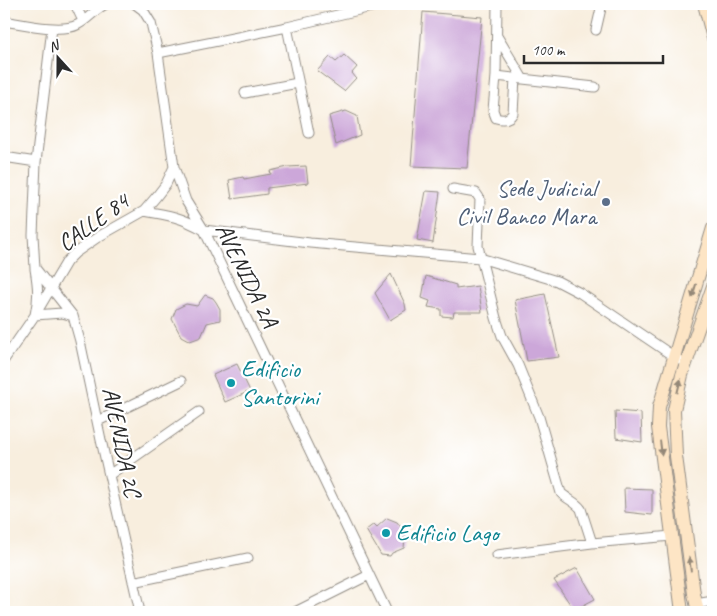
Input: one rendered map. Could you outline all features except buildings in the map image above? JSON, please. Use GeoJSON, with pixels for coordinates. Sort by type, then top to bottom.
{"type":"FeatureCollection","features":[{"type":"Feature","properties":{"kind":"main road"},"geometry":{"type":"LineString","coordinates":[[704,4],[713,38]]}},
{"type":"Feature","properties":{"kind":"main road"},"geometry":{"type":"LineString","coordinates":[[682,612],[658,427],[659,407],[713,228]]}},
{"type":"Feature","properties":{"kind":"main road"},"geometry":{"type":"LineString","coordinates":[[697,608],[676,456],[674,410],[682,375],[713,286]]}},
{"type":"Feature","properties":{"kind":"street"},"geometry":{"type":"LineString","coordinates":[[75,4],[83,21]]}},
{"type":"Feature","properties":{"kind":"street"},"geometry":{"type":"LineString","coordinates":[[4,21],[66,29],[76,26],[106,4]]}},
{"type":"Feature","properties":{"kind":"street","name":"AVENIDA 2A"},"geometry":{"type":"LineString","coordinates":[[135,4],[143,10],[151,24],[158,53],[174,167],[186,201],[204,230],[387,612]]}},
{"type":"Feature","properties":{"kind":"street"},"geometry":{"type":"LineString","coordinates":[[158,53],[287,27],[384,4]]}},
{"type":"Feature","properties":{"kind":"street"},"geometry":{"type":"LineString","coordinates":[[497,4],[496,76],[492,110],[496,118],[506,120],[511,118],[513,113],[519,79],[497,36]]}},
{"type":"Feature","properties":{"kind":"street"},"geometry":{"type":"LineString","coordinates":[[596,30],[602,4]]}},
{"type":"Feature","properties":{"kind":"street"},"geometry":{"type":"LineString","coordinates":[[287,27],[309,133]]}},
{"type":"Feature","properties":{"kind":"street"},"geometry":{"type":"LineString","coordinates":[[52,28],[36,162],[33,235],[38,292],[35,316],[62,313],[73,316]]}},
{"type":"Feature","properties":{"kind":"street"},"geometry":{"type":"LineString","coordinates":[[496,76],[595,87]]}},
{"type":"Feature","properties":{"kind":"street"},"geometry":{"type":"LineString","coordinates":[[245,92],[298,82]]}},
{"type":"Feature","properties":{"kind":"street"},"geometry":{"type":"LineString","coordinates":[[4,157],[36,162]]}},
{"type":"Feature","properties":{"kind":"street","name":"CALLE 84"},"geometry":{"type":"LineString","coordinates":[[4,360],[35,316],[67,261],[98,237],[144,211],[166,184],[174,167]]}},
{"type":"Feature","properties":{"kind":"street"},"geometry":{"type":"LineString","coordinates":[[452,189],[476,193],[480,199],[478,246],[496,318],[502,336],[518,365],[539,417],[559,488],[564,496],[578,504],[592,543]]}},
{"type":"Feature","properties":{"kind":"street"},"geometry":{"type":"LineString","coordinates":[[144,211],[174,216],[189,221],[204,230],[310,243],[480,258],[550,279],[580,292],[686,364]]}},
{"type":"Feature","properties":{"kind":"street","name":"AVENIDA 2C"},"geometry":{"type":"LineString","coordinates":[[35,268],[73,316],[140,612]]}},
{"type":"Feature","properties":{"kind":"street"},"geometry":{"type":"LineString","coordinates":[[98,421],[181,381]]}},
{"type":"Feature","properties":{"kind":"street"},"geometry":{"type":"LineString","coordinates":[[109,475],[199,412]]}},
{"type":"Feature","properties":{"kind":"street"},"geometry":{"type":"LineString","coordinates":[[497,555],[592,543],[672,536]]}},
{"type":"Feature","properties":{"kind":"street"},"geometry":{"type":"LineString","coordinates":[[133,582],[248,558]]}},
{"type":"Feature","properties":{"kind":"street"},"geometry":{"type":"LineString","coordinates":[[295,612],[369,575]]}},
{"type":"Feature","properties":{"kind":"street"},"geometry":{"type":"LineString","coordinates":[[697,608],[713,601]]}},
{"type":"Feature","properties":{"kind":"place","name":"Sede Judicial Civil Banco Mara"},"geometry":{"type":"Point","coordinates":[606,202]}},
{"type":"Feature","properties":{"kind":"place","name":"Edificio Santorini"},"geometry":{"type":"Point","coordinates":[231,383]}},
{"type":"Feature","properties":{"kind":"place","name":"Edificio Lago"},"geometry":{"type":"Point","coordinates":[386,533]}}]}
